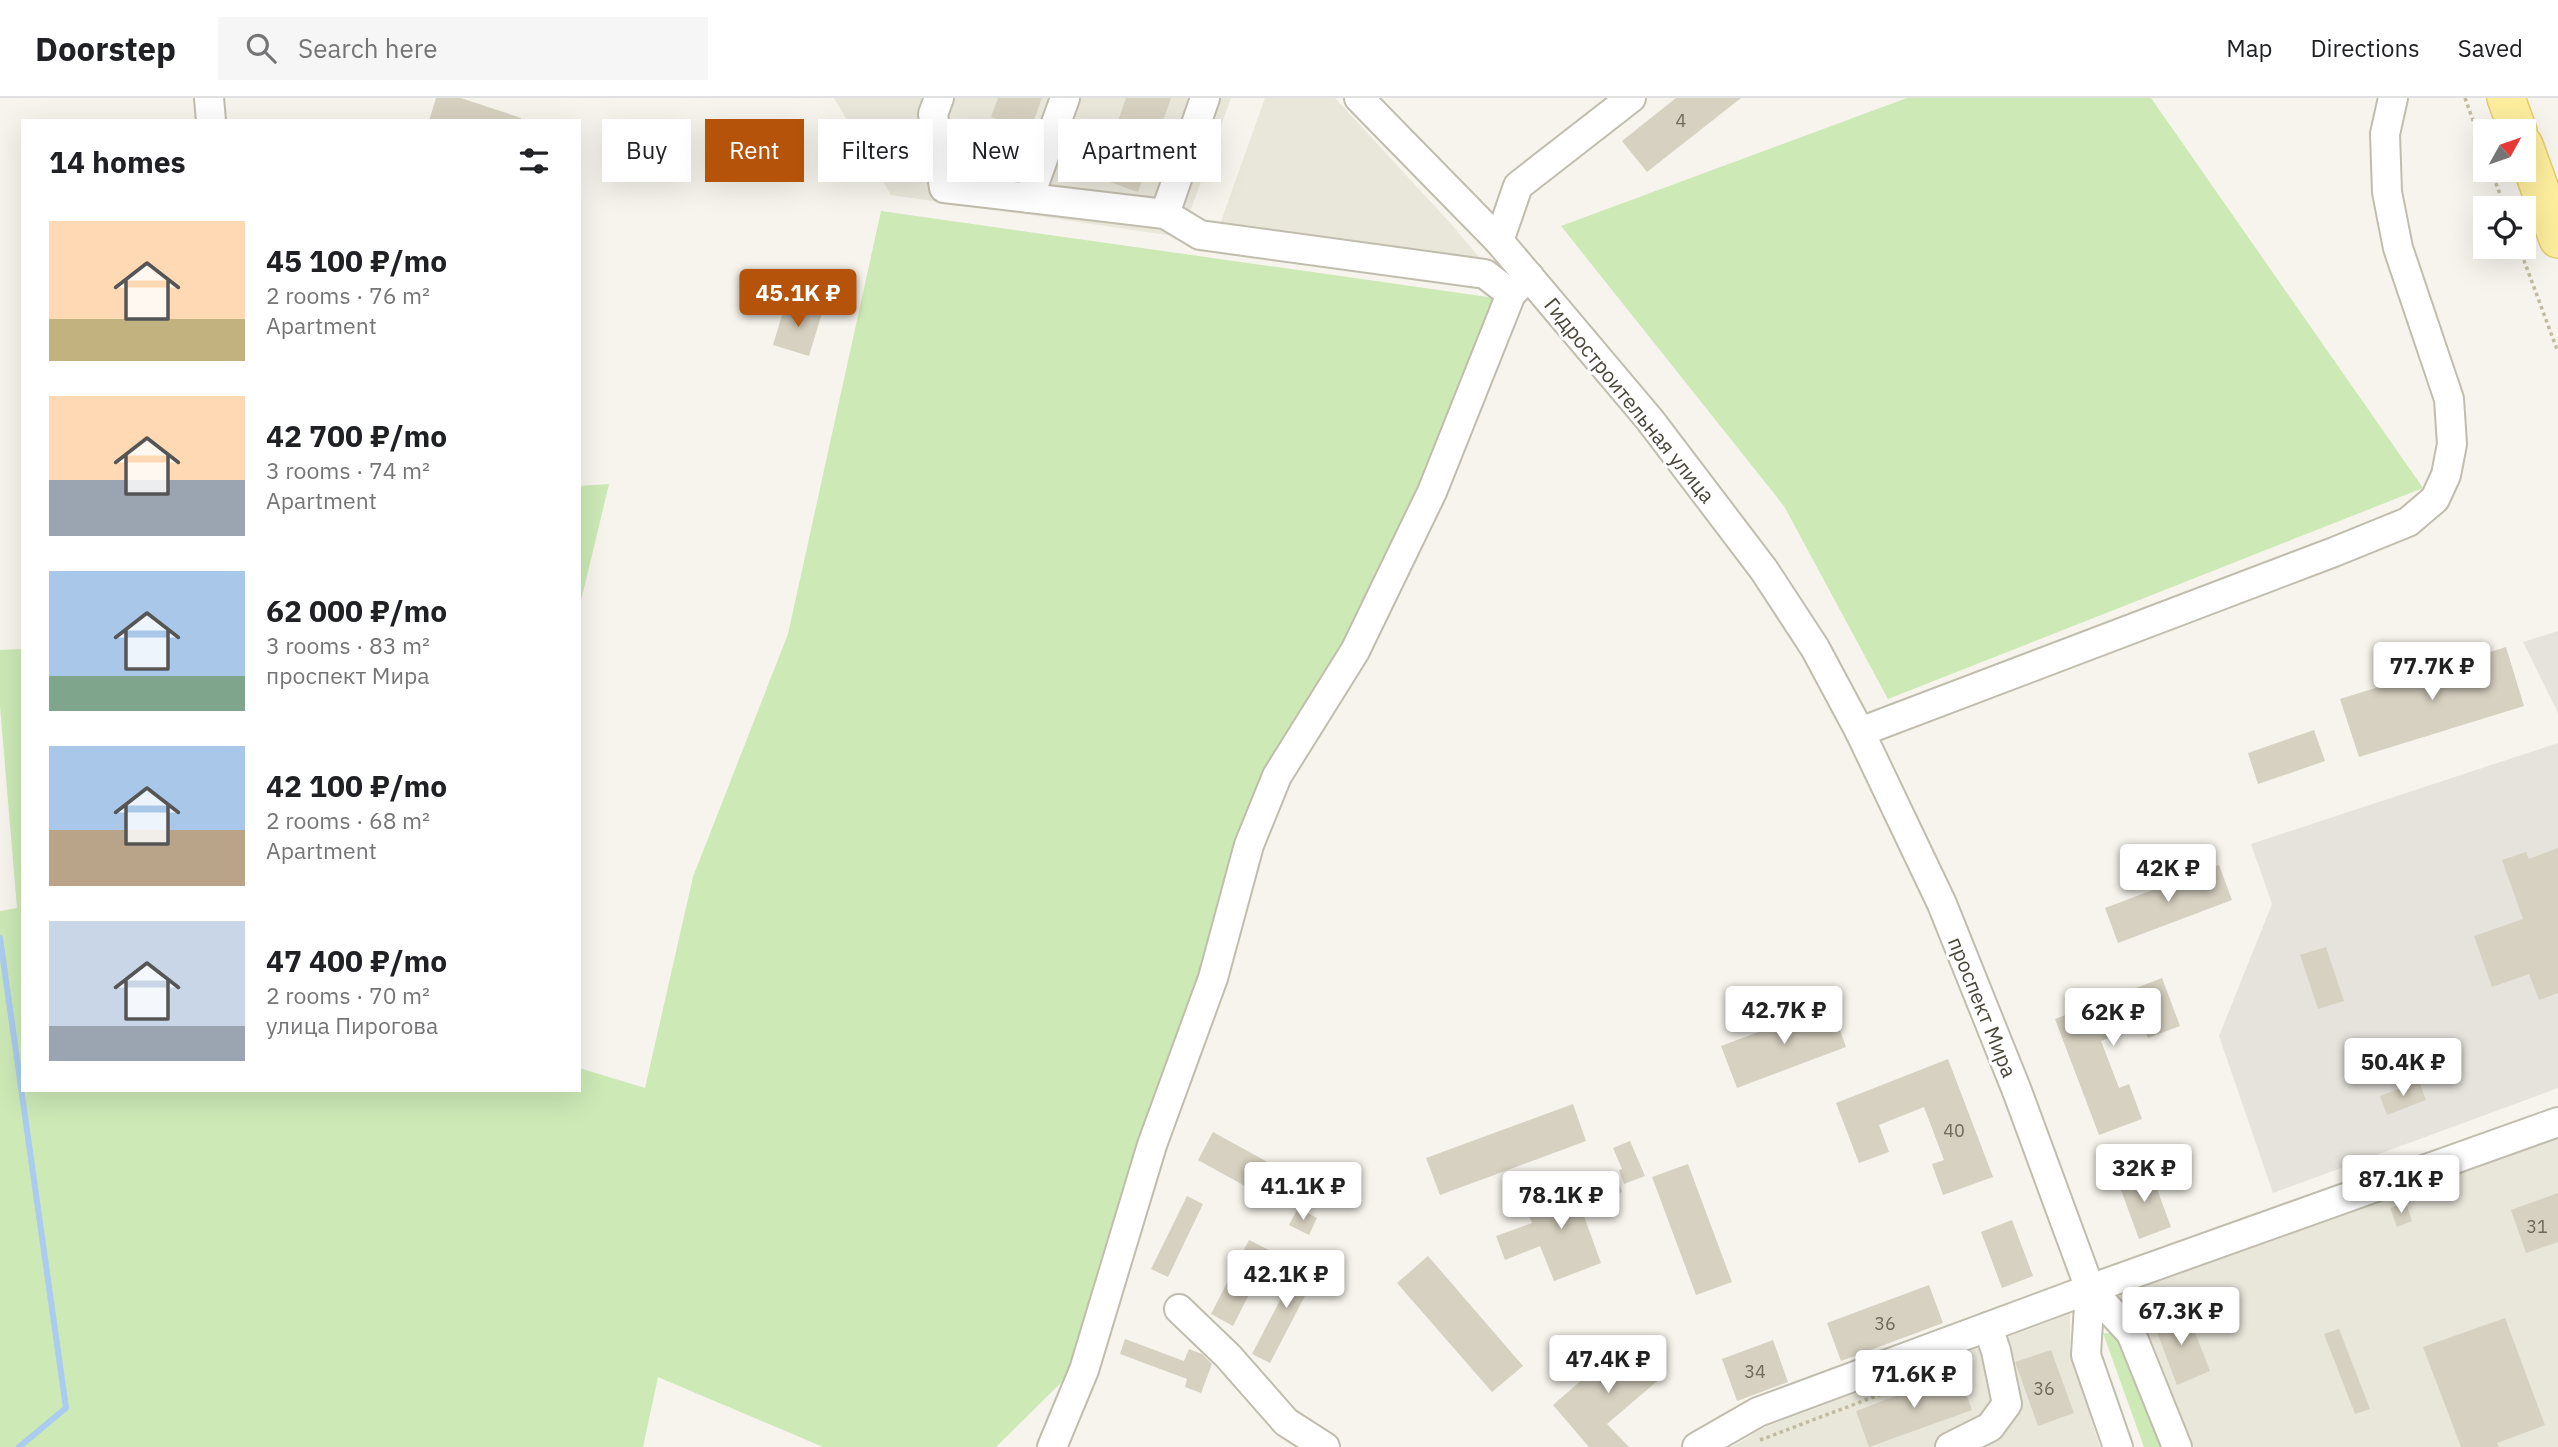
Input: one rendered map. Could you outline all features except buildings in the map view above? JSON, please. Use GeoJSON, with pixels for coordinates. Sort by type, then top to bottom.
{"type":"FeatureCollection","features":[{"type":"Feature","properties":{"kind":"main road"},"geometry":{"type":"LineString","coordinates":[[2506,98],[2514,119]]}},
{"type":"Feature","properties":{"kind":"main road"},"geometry":{"type":"LineString","coordinates":[[2536,178],[2558,239]]}},
{"type":"Feature","properties":{"kind":"street"},"geometry":{"type":"LineString","coordinates":[[209,98],[211,119]]}},
{"type":"Feature","properties":{"kind":"street"},"geometry":{"type":"LineString","coordinates":[[939,98],[933,114],[944,188],[1165,214],[1200,235],[1485,274],[1520,285],[1432,492],[1355,651],[1277,776],[1254,834],[1213,978],[1152,1145],[1084,1370],[1052,1447]]}},
{"type":"Feature","properties":{"kind":"street"},"geometry":{"type":"LineString","coordinates":[[1029,198],[1065,98]]}},
{"type":"Feature","properties":{"kind":"street"},"geometry":{"type":"LineString","coordinates":[[1165,214],[1205,98]]}},
{"type":"Feature","properties":{"kind":"street","name":"Гидростроительная улица"},"geometry":{"type":"LineString","coordinates":[[1359,98],[1499,241],[1520,285],[1650,420],[1764,570],[1815,648],[1860,732]]}},
{"type":"Feature","properties":{"kind":"street"},"geometry":{"type":"LineString","coordinates":[[1499,241],[1518,186],[1631,98]]}},
{"type":"Feature","properties":{"kind":"street"},"geometry":{"type":"LineString","coordinates":[[1860,732],[2408,523],[2435,499],[2446,475],[2452,444],[2449,398],[2398,248],[2387,192],[2385,134],[2392,98]]}},
{"type":"Feature","properties":{"kind":"street","name":"проспект Мира"},"geometry":{"type":"LineString","coordinates":[[1860,732],[1942,904],[2017,1091],[2090,1289],[2131,1333],[2176,1447]]}},
{"type":"Feature","properties":{"kind":"street"},"geometry":{"type":"LineString","coordinates":[[1697,1447],[1758,1412],[2090,1289],[2558,1122]]}},
{"type":"Feature","properties":{"kind":"street","name":"проспект Мира"},"geometry":{"type":"LineString","coordinates":[[2090,1289],[2086,1355],[2118,1447]]}},
{"type":"Feature","properties":{"kind":"street"},"geometry":{"type":"LineString","coordinates":[[1179,1309],[1228,1356],[1286,1422],[1325,1447]]}},
{"type":"Feature","properties":{"kind":"street"},"geometry":{"type":"LineString","coordinates":[[1950,1447],[1990,1427],[2007,1404],[1996,1350],[1987,1327]]}},
{"type":"Feature","properties":{"kind":"path"},"geometry":{"type":"LineString","coordinates":[[2465,98],[2473,120]]}},
{"type":"Feature","properties":{"kind":"path"},"geometry":{"type":"LineString","coordinates":[[2523,259],[2558,352]]}},
{"type":"Feature","properties":{"kind":"path"},"geometry":{"type":"LineString","coordinates":[[1749,1444],[1905,1385]]}},
{"type":"Feature","properties":{"kind":"shaded area"},"geometry":{"type":"Polygon","coordinates":[[[834,98],[1231,98],[1221,126],[1221,119],[1058,119],[1058,182],[1201,182],[1181,237],[891,195],[883,182],[933,182],[933,119],[846,119],[834,98]]]}},
{"type":"Feature","properties":{"kind":"shaded area"},"geometry":{"type":"Polygon","coordinates":[[[1265,98],[1335,98],[1452,225],[1501,283],[1214,241],[1265,98]]]}},
{"type":"Feature","properties":{"kind":"shaded area"},"geometry":{"type":"Polygon","coordinates":[[[2558,631],[2558,713],[2523,642],[2558,631]]]}},
{"type":"Feature","properties":{"kind":"shaded area"},"geometry":{"type":"Polygon","coordinates":[[[2558,743],[2558,1088],[2273,1193],[2219,1036],[2272,904],[2251,844],[2558,743]]]}},
{"type":"Feature","properties":{"kind":"shaded area"},"geometry":{"type":"Polygon","coordinates":[[[2558,1133],[2558,1447],[2194,1447],[2146,1327],[2117,1296],[2558,1133]]]}},
{"type":"Feature","properties":{"kind":"shaded area"},"geometry":{"type":"Polygon","coordinates":[[[2070,1314],[2070,1355],[2100,1447],[1732,1447],[1765,1427],[2070,1314]]]}},
{"type":"Feature","properties":{"kind":"green space"},"geometry":{"type":"Polygon","coordinates":[[[1907,98],[2151,98],[2423,488],[1888,699],[1784,506],[1561,226],[1907,98]]]}},
{"type":"Feature","properties":{"kind":"green space"},"geometry":{"type":"Polygon","coordinates":[[[881,211],[1495,298],[1390,554],[1251,819],[1079,1365],[996,1447],[823,1447],[658,1377],[643,1447],[0,1447],[0,911],[17,908],[0,706],[0,650],[21,649],[21,1092],[581,1092],[581,1069],[645,1088],[693,877],[788,634],[881,211]]]}},
{"type":"Feature","properties":{"kind":"green space"},"geometry":{"type":"Polygon","coordinates":[[[609,484],[581,601],[581,486],[609,484]]]}},
{"type":"Feature","properties":{"kind":"green space"},"geometry":{"type":"Polygon","coordinates":[[[2103,1333],[2124,1334],[2168,1447],[2144,1447],[2103,1333]]]}},
{"type":"Feature","properties":{"kind":"waterway"},"geometry":{"type":"LineString","coordinates":[[0,938],[21,1088]]}},
{"type":"Feature","properties":{"kind":"waterway"},"geometry":{"type":"LineString","coordinates":[[19,1447],[66,1408],[22,1092]]}}]}
